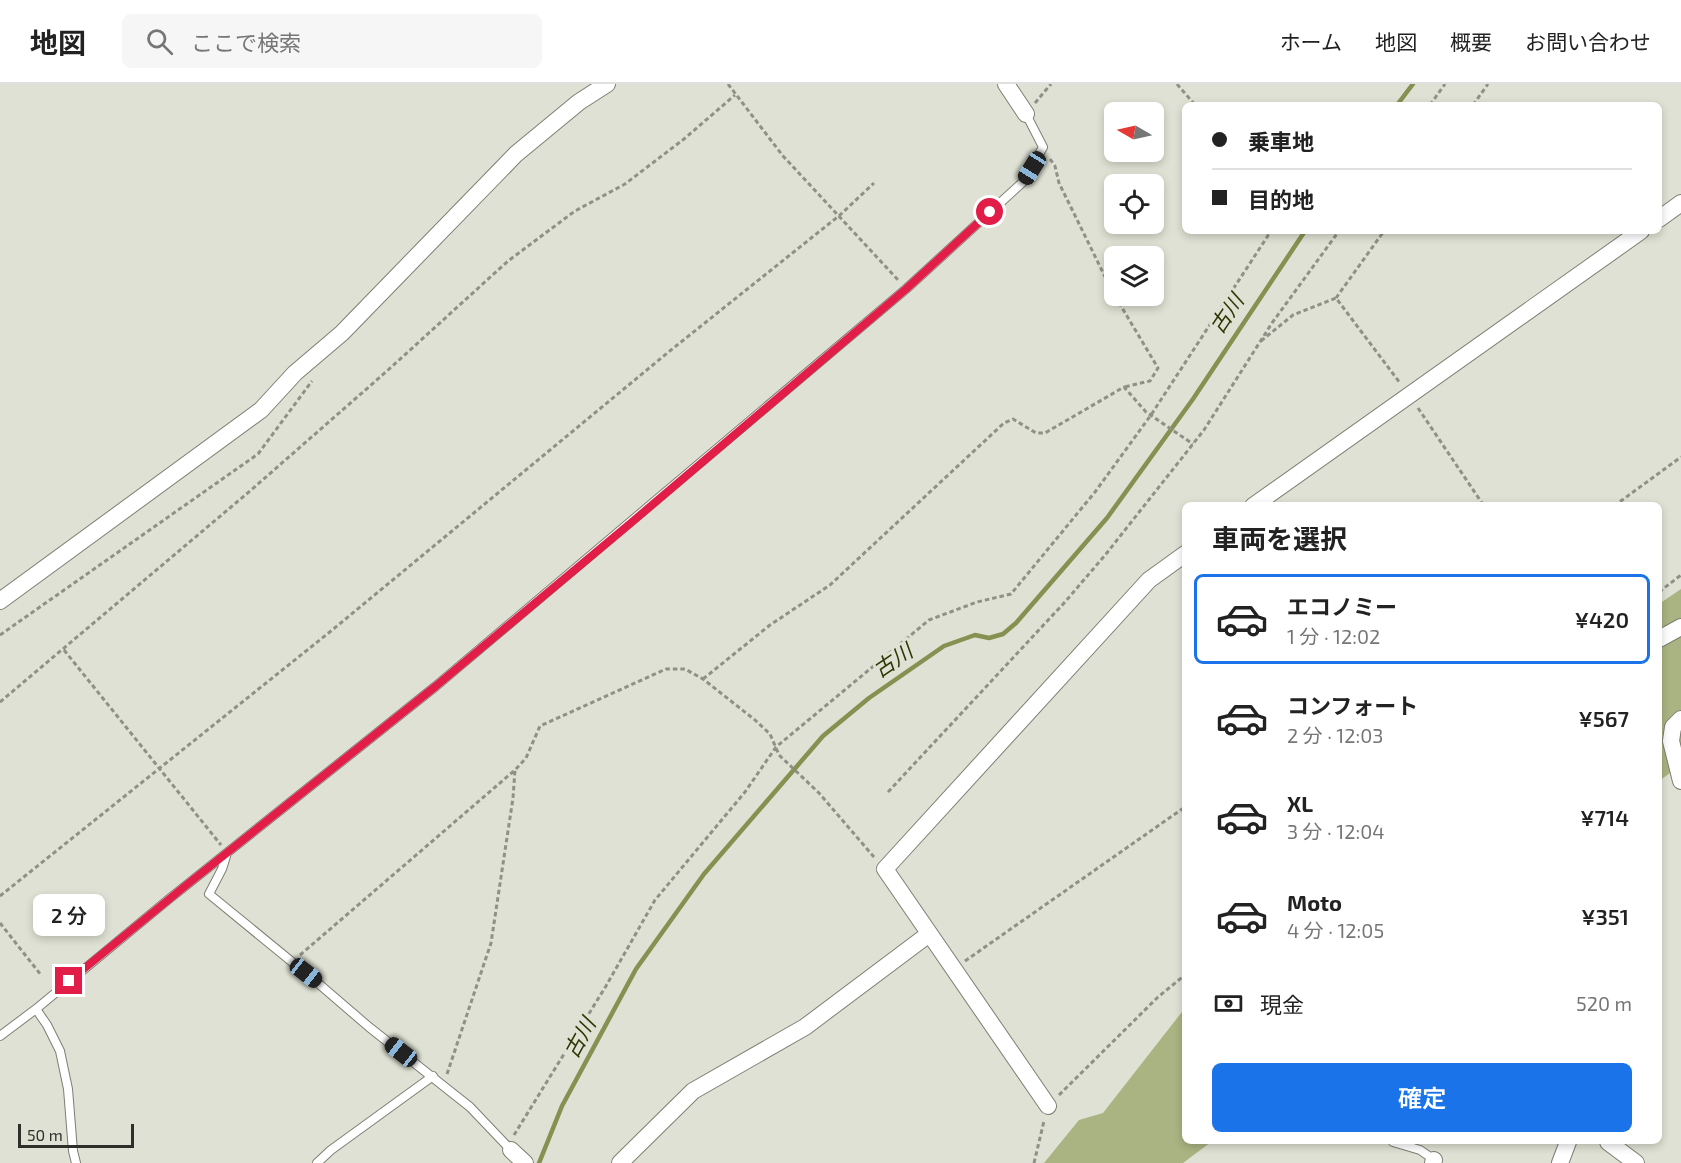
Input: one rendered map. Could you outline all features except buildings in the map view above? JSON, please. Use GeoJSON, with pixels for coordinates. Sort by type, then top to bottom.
{"type":"FeatureCollection","features":[{"type":"Feature","properties":{"kind":"street"},"geometry":{"type":"LineString","coordinates":[[0,601],[261,410],[295,373],[342,333],[516,154],[579,102],[608,84]]}},
{"type":"Feature","properties":{"kind":"street"},"geometry":{"type":"LineString","coordinates":[[1006,84],[1026,114]]}},
{"type":"Feature","properties":{"kind":"street"},"geometry":{"type":"LineString","coordinates":[[1662,217],[1681,203]]}},
{"type":"Feature","properties":{"kind":"street"},"geometry":{"type":"LineString","coordinates":[[1259,502],[1637,234]]}},
{"type":"Feature","properties":{"kind":"street"},"geometry":{"type":"LineString","coordinates":[[1048,1106],[885,869],[1149,580],[1182,556]]}},
{"type":"Feature","properties":{"kind":"street"},"geometry":{"type":"LineString","coordinates":[[1662,637],[1681,627]]}},
{"type":"Feature","properties":{"kind":"street"},"geometry":{"type":"LineString","coordinates":[[1681,719],[1673,727],[1671,741],[1681,781]]}},
{"type":"Feature","properties":{"kind":"street"},"geometry":{"type":"LineString","coordinates":[[620,1163],[693,1091],[805,1027],[929,934]]}},
{"type":"Feature","properties":{"kind":"street"},"geometry":{"type":"LineString","coordinates":[[1560,1163],[1567,1144]]}},
{"type":"Feature","properties":{"kind":"street"},"geometry":{"type":"LineString","coordinates":[[1611,1144],[1636,1163]]}},
{"type":"Feature","properties":{"kind":"street"},"geometry":{"type":"LineString","coordinates":[[509,1148],[525,1163]]}},
{"type":"Feature","properties":{"kind":"lane"},"geometry":{"type":"LineString","coordinates":[[0,1036],[436,686],[906,289],[1024,181],[1043,147],[1026,114]]}},
{"type":"Feature","properties":{"kind":"lane"},"geometry":{"type":"LineString","coordinates":[[227,853],[222,869],[209,894],[369,1027],[470,1107],[509,1148]]}},
{"type":"Feature","properties":{"kind":"lane"},"geometry":{"type":"LineString","coordinates":[[36,1009],[60,1051],[68,1089],[76,1163]]}},
{"type":"Feature","properties":{"kind":"lane"},"geometry":{"type":"LineString","coordinates":[[317,1163],[331,1150],[433,1076]]}},
{"type":"Feature","properties":{"kind":"lane"},"geometry":{"type":"LineString","coordinates":[[1400,1144],[1420,1150],[1435,1162]]}},
{"type":"Feature","properties":{"kind":"path"},"geometry":{"type":"LineString","coordinates":[[728,84],[783,156],[906,289]]}},
{"type":"Feature","properties":{"kind":"path"},"geometry":{"type":"LineString","coordinates":[[1026,114],[1051,84]]}},
{"type":"Feature","properties":{"kind":"path"},"geometry":{"type":"LineString","coordinates":[[1177,84],[1192,102]]}},
{"type":"Feature","properties":{"kind":"path"},"geometry":{"type":"LineString","coordinates":[[1432,102],[1445,84]]}},
{"type":"Feature","properties":{"kind":"path"},"geometry":{"type":"LineString","coordinates":[[1475,102],[1488,84]]}},
{"type":"Feature","properties":{"kind":"path"},"geometry":{"type":"LineString","coordinates":[[0,702],[64,650],[344,409],[508,261],[575,211],[625,184],[684,139],[735,95]]}},
{"type":"Feature","properties":{"kind":"path"},"geometry":{"type":"LineString","coordinates":[[1043,147],[1055,166],[1059,183],[1104,273]]}},
{"type":"Feature","properties":{"kind":"path"},"geometry":{"type":"LineString","coordinates":[[0,896],[340,623],[671,350],[840,215],[874,183]]}},
{"type":"Feature","properties":{"kind":"path"},"geometry":{"type":"LineString","coordinates":[[509,1148],[655,900],[745,792],[776,747],[929,620],[977,602],[1011,594],[1095,492],[1151,415],[1269,234]]}},
{"type":"Feature","properties":{"kind":"path"},"geometry":{"type":"LineString","coordinates":[[888,792],[1065,602],[1106,554],[1204,430],[1257,344],[1336,234]]}},
{"type":"Feature","properties":{"kind":"path"},"geometry":{"type":"LineString","coordinates":[[1257,344],[1293,315],[1336,298],[1382,234]]}},
{"type":"Feature","properties":{"kind":"path"},"geometry":{"type":"LineString","coordinates":[[1336,298],[1409,394],[1481,502]]}},
{"type":"Feature","properties":{"kind":"path"},"geometry":{"type":"LineString","coordinates":[[703,679],[770,625],[830,585],[1004,423],[1013,419],[1036,433],[1045,433],[1124,387],[1150,381],[1158,368],[1121,306]]}},
{"type":"Feature","properties":{"kind":"path"},"geometry":{"type":"LineString","coordinates":[[0,635],[258,454],[316,376]]}},
{"type":"Feature","properties":{"kind":"path"},"geometry":{"type":"LineString","coordinates":[[1124,387],[1151,415],[1192,444]]}},
{"type":"Feature","properties":{"kind":"path"},"geometry":{"type":"LineString","coordinates":[[1619,502],[1681,457]]}},
{"type":"Feature","properties":{"kind":"path"},"geometry":{"type":"LineString","coordinates":[[1662,590],[1681,575]]}},
{"type":"Feature","properties":{"kind":"path"},"geometry":{"type":"LineString","coordinates":[[64,650],[227,853]]}},
{"type":"Feature","properties":{"kind":"path"},"geometry":{"type":"LineString","coordinates":[[292,962],[515,770],[526,758],[540,726],[666,669],[685,669],[703,679],[770,734],[779,755],[819,793],[885,869]]}},
{"type":"Feature","properties":{"kind":"path"},"geometry":{"type":"LineString","coordinates":[[443,1085],[491,943],[513,798],[515,770]]}},
{"type":"Feature","properties":{"kind":"path"},"geometry":{"type":"LineString","coordinates":[[953,969],[1182,809]]}},
{"type":"Feature","properties":{"kind":"path"},"geometry":{"type":"LineString","coordinates":[[0,923],[41,975]]}},
{"type":"Feature","properties":{"kind":"path"},"geometry":{"type":"LineString","coordinates":[[1034,1163],[1048,1106],[1158,997],[1182,977]]}},
{"type":"Feature","properties":{"kind":"green space"},"geometry":{"type":"Polygon","coordinates":[[[1681,589],[1681,765],[1662,779],[1662,602],[1681,589]]]}},
{"type":"Feature","properties":{"kind":"green space"},"geometry":{"type":"Polygon","coordinates":[[[1182,1012],[1182,1144],[1208,1144],[1183,1163],[1044,1163],[1079,1120],[1103,1113],[1182,1012]]]}},
{"type":"Feature","properties":{"kind":"waterway","name":"古川"},"geometry":{"type":"LineString","coordinates":[[1399,102],[1413,84]]}},
{"type":"Feature","properties":{"kind":"waterway","name":"古川"},"geometry":{"type":"LineString","coordinates":[[539,1163],[562,1106],[636,969],[704,874],[823,736],[869,698],[944,646],[975,635],[989,638],[1003,634],[1016,623],[1107,518],[1193,399],[1303,234]]}},
{"type":"Feature","properties":{"kind":"route"},"geometry":{"type":"LineString","coordinates":[[69,981],[436,686],[906,289],[990,212]]}}]}
